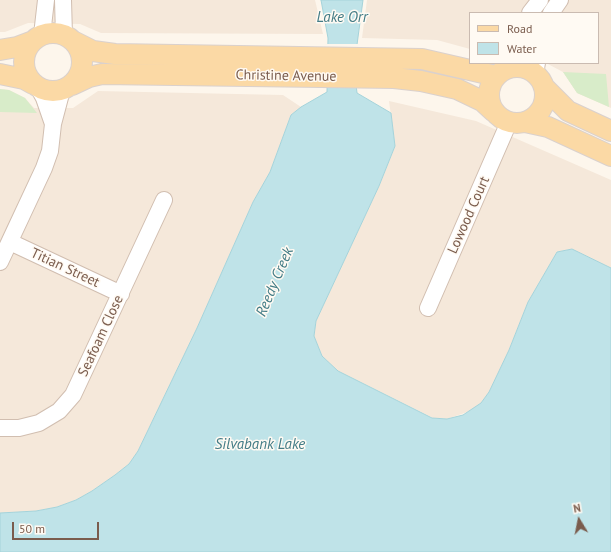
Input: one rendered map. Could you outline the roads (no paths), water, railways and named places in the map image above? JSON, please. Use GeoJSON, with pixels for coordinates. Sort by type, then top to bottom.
{"type":"FeatureCollection","features":[{"type":"Feature","properties":{"kind":"main road"},"geometry":{"type":"LineString","coordinates":[[0,50],[18,48],[38,38],[56,33],[68,38],[79,49],[82,58],[82,68],[78,77],[67,87],[54,92],[24,79],[0,74]]}},
{"type":"Feature","properties":{"kind":"main road"},"geometry":{"type":"LineString","coordinates":[[35,85],[27,76],[24,67],[26,53],[38,38]]}},
{"type":"Feature","properties":{"kind":"main road","name":"Christine Avenue"},"geometry":{"type":"LineString","coordinates":[[68,38],[93,51],[115,54],[363,57],[422,60],[507,69]]}},
{"type":"Feature","properties":{"kind":"main road"},"geometry":{"type":"LineString","coordinates":[[539,75],[545,102],[541,111],[534,118],[510,119],[490,103],[489,94],[491,84],[507,69],[524,68],[539,75],[568,111],[611,131]]}},
{"type":"Feature","properties":{"kind":"main road","name":"Christine Avenue"},"geometry":{"type":"LineString","coordinates":[[67,87],[102,74],[364,77],[421,81],[457,89],[482,101],[510,119],[548,127],[611,156]]}},
{"type":"Feature","properties":{"kind":"street"},"geometry":{"type":"LineString","coordinates":[[38,38],[46,0]]}},
{"type":"Feature","properties":{"kind":"street"},"geometry":{"type":"LineString","coordinates":[[63,0],[68,38]]}},
{"type":"Feature","properties":{"kind":"street"},"geometry":{"type":"LineString","coordinates":[[531,12],[540,0]]}},
{"type":"Feature","properties":{"kind":"street"},"geometry":{"type":"LineString","coordinates":[[552,12],[560,0]]}},
{"type":"Feature","properties":{"kind":"street"},"geometry":{"type":"LineString","coordinates":[[35,85],[44,98],[52,124]]}},
{"type":"Feature","properties":{"kind":"street"},"geometry":{"type":"LineString","coordinates":[[0,262],[44,168],[50,150],[52,124],[67,87]]}},
{"type":"Feature","properties":{"kind":"street","name":"Lowood Court"},"geometry":{"type":"LineString","coordinates":[[428,308],[510,119]]}},
{"type":"Feature","properties":{"kind":"street","name":"Seafoam Close"},"geometry":{"type":"LineString","coordinates":[[0,428],[19,428],[39,423],[67,403],[81,380],[164,200]]}},
{"type":"Feature","properties":{"kind":"street","name":"Titian Street"},"geometry":{"type":"LineString","coordinates":[[10,242],[121,294]]}},
{"type":"Feature","properties":{"kind":"water","name":"Silvabank Lake"},"geometry":{"type":"Polygon","coordinates":[[[321,0],[363,0],[354,67],[357,93],[391,113],[395,146],[379,186],[316,321],[314,336],[322,356],[338,371],[432,418],[447,419],[463,415],[481,403],[489,392],[509,350],[528,302],[557,252],[572,249],[611,268],[611,552],[0,552],[0,513],[36,511],[57,507],[76,500],[92,491],[129,464],[138,451],[197,328],[253,202],[270,172],[291,115],[301,107],[327,92],[328,38],[321,0]]]}},
{"type":"Feature","properties":{"kind":"water label","name":"Lake Orr"},"geometry":{"type":"Point","coordinates":[342,18]}},
{"type":"Feature","properties":{"kind":"water label","name":"Reedy Creek"},"geometry":{"type":"Point","coordinates":[275,282]}}]}
